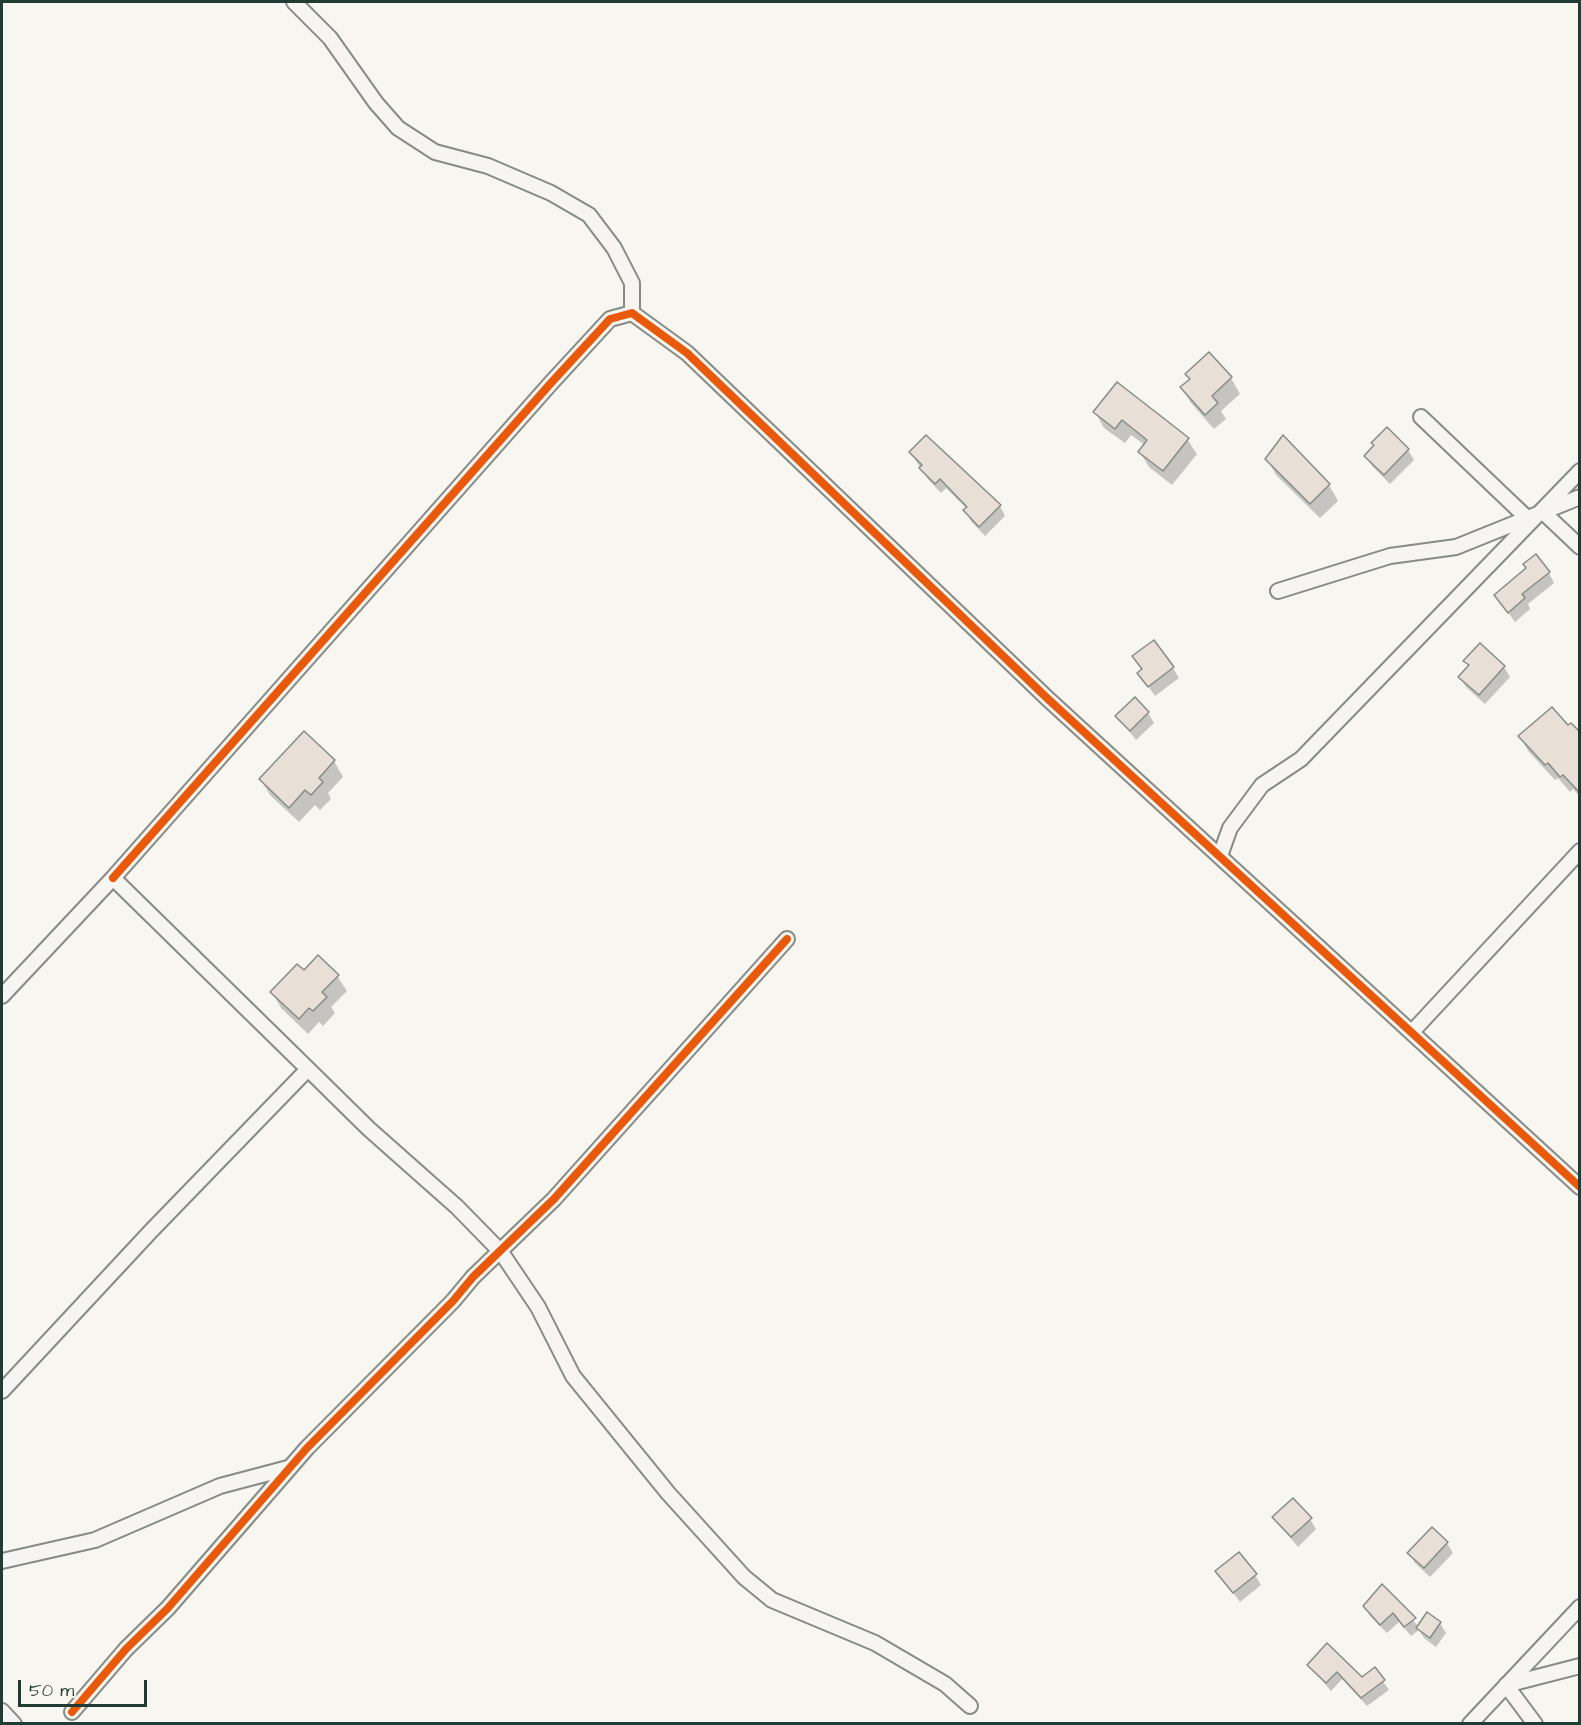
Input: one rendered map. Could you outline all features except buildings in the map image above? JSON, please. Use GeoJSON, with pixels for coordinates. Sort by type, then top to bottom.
{"type":"FeatureCollection","features":[{"type":"Feature","properties":{"kind":"street"},"geometry":{"type":"LineString","coordinates":[[294,2],[330,38],[376,103],[398,128],[435,152],[489,166],[551,193],[589,215],[614,248],[632,283],[632,313]]}},
{"type":"Feature","properties":{"kind":"street"},"geometry":{"type":"LineString","coordinates":[[632,313],[687,353],[1048,699],[1580,1187]]}},
{"type":"Feature","properties":{"kind":"street"},"geometry":{"type":"LineString","coordinates":[[2,996],[113,878],[580,351],[610,319],[632,313]]}},
{"type":"Feature","properties":{"kind":"street"},"geometry":{"type":"LineString","coordinates":[[1422,417],[1527,518]]}},
{"type":"Feature","properties":{"kind":"street"},"geometry":{"type":"LineString","coordinates":[[1220,856],[1230,828],[1262,785],[1301,759],[1580,471]]}},
{"type":"Feature","properties":{"kind":"street"},"geometry":{"type":"LineString","coordinates":[[1278,591],[1390,556],[1456,547],[1580,497]]}},
{"type":"Feature","properties":{"kind":"street"},"geometry":{"type":"LineString","coordinates":[[1542,511],[1580,547]]}},
{"type":"Feature","properties":{"kind":"street"},"geometry":{"type":"LineString","coordinates":[[1412,1032],[1580,851]]}},
{"type":"Feature","properties":{"kind":"street"},"geometry":{"type":"LineString","coordinates":[[113,878],[369,1129],[457,1207],[501,1252],[538,1307],[573,1376],[668,1493],[744,1577],[772,1600],[875,1643],[945,1684],[970,1706]]}},
{"type":"Feature","properties":{"kind":"street"},"geometry":{"type":"LineString","coordinates":[[72,1712],[126,1649],[168,1608],[288,1468],[598,1152],[787,939]]}},
{"type":"Feature","properties":{"kind":"street"},"geometry":{"type":"LineString","coordinates":[[2,1391],[151,1231],[308,1069]]}},
{"type":"Feature","properties":{"kind":"street"},"geometry":{"type":"LineString","coordinates":[[2,1561],[95,1540],[155,1511],[220,1486],[288,1468]]}},
{"type":"Feature","properties":{"kind":"street"},"geometry":{"type":"LineString","coordinates":[[1470,1724],[1580,1607]]}},
{"type":"Feature","properties":{"kind":"street"},"geometry":{"type":"LineString","coordinates":[[1506,1685],[1580,1666]]}},
{"type":"Feature","properties":{"kind":"street"},"geometry":{"type":"LineString","coordinates":[[1506,1685],[1535,1724]]}},
{"type":"Feature","properties":{"kind":"street"},"geometry":{"type":"LineString","coordinates":[[2,1711],[14,1724]]}},
{"type":"Feature","properties":{"kind":"cycle path"},"geometry":{"type":"LineString","coordinates":[[113,878],[551,383],[610,319],[632,313],[687,353],[1048,699],[1580,1187]]}},
{"type":"Feature","properties":{"kind":"cycle path"},"geometry":{"type":"LineString","coordinates":[[72,1712],[126,1649],[168,1608],[307,1448],[453,1301],[473,1277],[554,1199],[787,939]]}}]}
